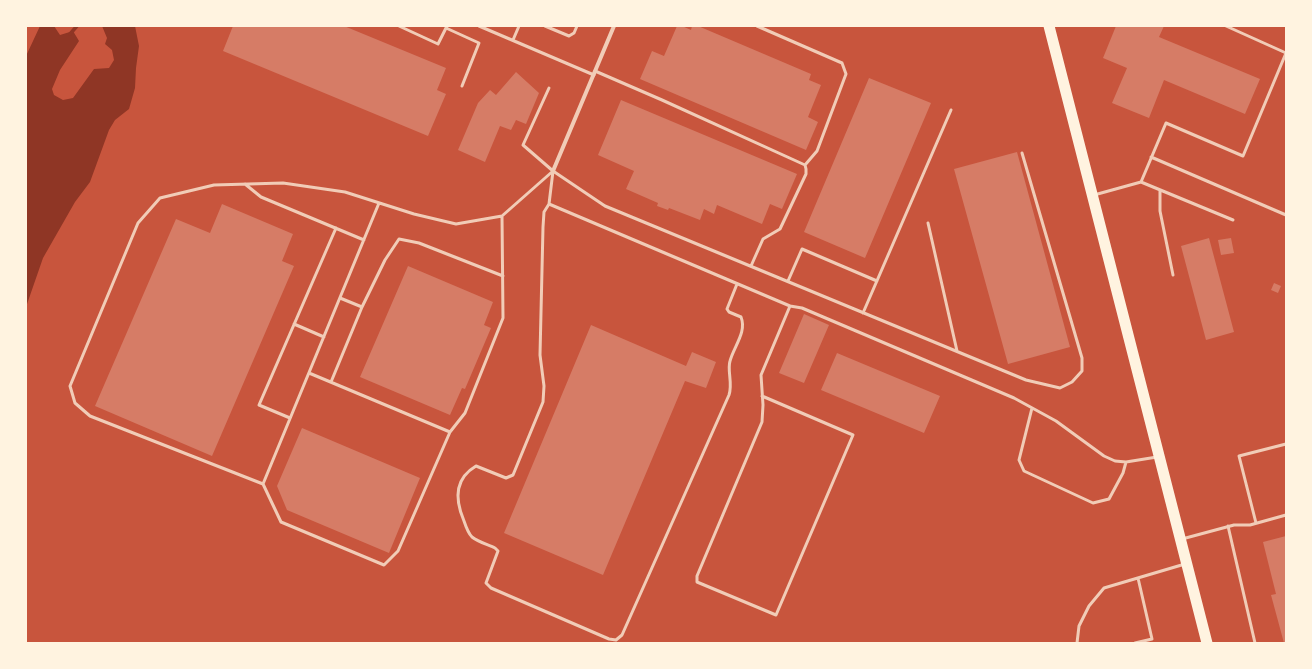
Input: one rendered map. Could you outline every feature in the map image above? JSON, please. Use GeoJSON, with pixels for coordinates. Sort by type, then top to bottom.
{"type":"FeatureCollection","features":[{"type":"Feature","properties":{"kind":"highway"},"geometry":{"type":"LineString","coordinates":[[1048,26],[1207,643]]}},
{"type":"Feature","properties":{"kind":"street"},"geometry":{"type":"LineString","coordinates":[[553,171],[614,26]]}},
{"type":"Feature","properties":{"kind":"lane"},"geometry":{"type":"LineString","coordinates":[[399,26],[438,44],[447,27],[479,43],[462,86]]}},
{"type":"Feature","properties":{"kind":"lane"},"geometry":{"type":"LineString","coordinates":[[479,26],[662,100],[805,165]]}},
{"type":"Feature","properties":{"kind":"lane"},"geometry":{"type":"LineString","coordinates":[[513,40],[519,26]]}},
{"type":"Feature","properties":{"kind":"lane"},"geometry":{"type":"LineString","coordinates":[[546,26],[569,36],[574,33],[577,26]]}},
{"type":"Feature","properties":{"kind":"lane"},"geometry":{"type":"LineString","coordinates":[[757,26],[842,63],[846,74],[817,151],[805,165]]}},
{"type":"Feature","properties":{"kind":"lane"},"geometry":{"type":"LineString","coordinates":[[1141,182],[1166,123],[1243,156],[1286,54],[1226,26]]}},
{"type":"Feature","properties":{"kind":"lane"},"geometry":{"type":"LineString","coordinates":[[549,88],[523,145],[553,171],[605,206],[1026,380],[1060,388],[1072,382],[1082,371],[1082,358],[1022,153]]}},
{"type":"Feature","properties":{"kind":"lane"},"geometry":{"type":"LineString","coordinates":[[863,313],[951,110]]}},
{"type":"Feature","properties":{"kind":"lane"},"geometry":{"type":"LineString","coordinates":[[1151,157],[1286,215]]}},
{"type":"Feature","properties":{"kind":"lane"},"geometry":{"type":"LineString","coordinates":[[751,266],[763,239],[780,229],[806,174],[805,165]]}},
{"type":"Feature","properties":{"kind":"lane"},"geometry":{"type":"LineString","coordinates":[[553,171],[549,204],[544,212],[543,227],[540,355],[544,386],[543,402],[513,475],[506,478],[476,466],[466,473],[458,490],[458,504],[467,530],[473,538],[495,548],[498,551],[486,583],[491,588],[609,639],[616,640],[622,635],[729,395],[731,382],[729,362],[744,328],[741,317],[729,312],[727,309],[737,284]]}},
{"type":"Feature","properties":{"kind":"lane"},"geometry":{"type":"LineString","coordinates":[[502,216],[503,318],[465,413],[450,432],[398,551],[384,565],[281,522],[263,484],[90,416],[75,402],[70,386],[138,223],[160,198],[214,185],[283,183],[345,192],[414,214],[456,224],[502,216],[553,171]]}},
{"type":"Feature","properties":{"kind":"lane"},"geometry":{"type":"LineString","coordinates":[[1092,196],[1141,182],[1233,220]]}},
{"type":"Feature","properties":{"kind":"lane"},"geometry":{"type":"LineString","coordinates":[[245,184],[261,196],[364,240]]}},
{"type":"Feature","properties":{"kind":"lane"},"geometry":{"type":"LineString","coordinates":[[1160,190],[1160,211],[1173,274]]}},
{"type":"Feature","properties":{"kind":"lane"},"geometry":{"type":"LineString","coordinates":[[263,484],[379,203]]}},
{"type":"Feature","properties":{"kind":"lane"},"geometry":{"type":"LineString","coordinates":[[549,204],[737,284],[790,306],[802,308],[1014,398],[1056,421],[1104,456],[1115,461],[1126,462],[1159,456]]}},
{"type":"Feature","properties":{"kind":"lane"},"geometry":{"type":"LineString","coordinates":[[928,223],[957,351]]}},
{"type":"Feature","properties":{"kind":"lane"},"geometry":{"type":"LineString","coordinates":[[290,418],[259,405],[336,228]]}},
{"type":"Feature","properties":{"kind":"lane"},"geometry":{"type":"LineString","coordinates":[[331,382],[362,307],[385,260],[399,239],[419,243],[503,276]]}},
{"type":"Feature","properties":{"kind":"lane"},"geometry":{"type":"LineString","coordinates":[[788,282],[802,249],[877,281]]}},
{"type":"Feature","properties":{"kind":"lane"},"geometry":{"type":"LineString","coordinates":[[340,298],[362,307]]}},
{"type":"Feature","properties":{"kind":"lane"},"geometry":{"type":"LineString","coordinates":[[762,396],[853,435],[776,615],[697,582],[697,576],[762,422],[761,375],[790,306]]}},
{"type":"Feature","properties":{"kind":"lane"},"geometry":{"type":"LineString","coordinates":[[294,324],[324,337]]}},
{"type":"Feature","properties":{"kind":"lane"},"geometry":{"type":"LineString","coordinates":[[309,373],[450,432]]}},
{"type":"Feature","properties":{"kind":"lane"},"geometry":{"type":"LineString","coordinates":[[1032,408],[1019,460],[1024,471],[1093,502],[1109,499],[1123,473],[1126,462]]}},
{"type":"Feature","properties":{"kind":"lane"},"geometry":{"type":"LineString","coordinates":[[1256,523],[1239,456],[1286,444]]}},
{"type":"Feature","properties":{"kind":"lane"},"geometry":{"type":"LineString","coordinates":[[1180,540],[1228,526],[1256,523],[1286,515]]}},
{"type":"Feature","properties":{"kind":"lane"},"geometry":{"type":"LineString","coordinates":[[1228,526],[1255,643]]}},
{"type":"Feature","properties":{"kind":"lane"},"geometry":{"type":"LineString","coordinates":[[1077,643],[1079,626],[1088,606],[1104,588],[1186,564]]}},
{"type":"Feature","properties":{"kind":"lane"},"geometry":{"type":"LineString","coordinates":[[1135,643],[1152,639],[1138,578]]}},
{"type":"Feature","properties":{"kind":"shaded area"},"geometry":{"type":"Polygon","coordinates":[[[40,26],[54,26],[60,35],[73,31],[79,41],[60,70],[52,89],[54,95],[63,100],[73,98],[94,69],[109,68],[114,60],[112,50],[105,44],[107,38],[102,26],[135,26],[139,46],[135,88],[129,109],[115,120],[109,130],[90,182],[75,202],[43,258],[26,307],[26,56],[40,26]]]}},
{"type":"Feature","properties":{"kind":"building"},"geometry":{"type":"Polygon","coordinates":[[[233,26],[344,26],[446,68],[437,90],[446,94],[428,136],[223,51],[233,26]]]}},
{"type":"Feature","properties":{"kind":"building"},"geometry":{"type":"Polygon","coordinates":[[[677,26],[682,26],[691,30],[692,26],[698,26],[811,74],[809,80],[821,85],[808,117],[818,122],[806,150],[640,79],[652,51],[664,56],[677,26]]]}},
{"type":"Feature","properties":{"kind":"building"},"geometry":{"type":"Polygon","coordinates":[[[1116,26],[1164,26],[1159,37],[1260,79],[1245,114],[1164,80],[1149,118],[1112,103],[1127,68],[1103,58],[1116,26]]]}},
{"type":"Feature","properties":{"kind":"building"},"geometry":{"type":"Polygon","coordinates":[[[516,72],[539,93],[526,124],[516,120],[511,130],[500,126],[485,162],[458,150],[478,103],[490,90],[496,95],[516,72]]]}},
{"type":"Feature","properties":{"kind":"building"},"geometry":{"type":"Polygon","coordinates":[[[869,78],[931,103],[865,258],[804,232],[869,78]]]}},
{"type":"Feature","properties":{"kind":"building"},"geometry":{"type":"Polygon","coordinates":[[[621,100],[797,174],[782,209],[770,204],[762,224],[717,205],[714,214],[704,209],[700,220],[669,208],[668,210],[657,206],[658,203],[626,189],[634,171],[598,155],[621,100]]]}},
{"type":"Feature","properties":{"kind":"building"},"geometry":{"type":"Polygon","coordinates":[[[1017,152],[1070,347],[1008,364],[954,169],[1017,152]]]}},
{"type":"Feature","properties":{"kind":"building"},"geometry":{"type":"Polygon","coordinates":[[[222,204],[293,234],[282,261],[294,266],[212,456],[95,406],[176,219],[210,233],[222,204]]]}},
{"type":"Feature","properties":{"kind":"building"},"geometry":{"type":"Polygon","coordinates":[[[1209,238],[1234,332],[1206,340],[1181,246],[1209,238]]]}},
{"type":"Feature","properties":{"kind":"building"},"geometry":{"type":"Polygon","coordinates":[[[1231,238],[1234,253],[1221,255],[1218,240],[1231,238]]]}},
{"type":"Feature","properties":{"kind":"building"},"geometry":{"type":"Polygon","coordinates":[[[408,266],[493,302],[484,325],[491,328],[465,389],[462,388],[450,415],[360,377],[408,266]]]}},
{"type":"Feature","properties":{"kind":"building"},"geometry":{"type":"Polygon","coordinates":[[[1274,283],[1281,286],[1278,293],[1271,290],[1274,283]]]}},
{"type":"Feature","properties":{"kind":"building"},"geometry":{"type":"Polygon","coordinates":[[[804,314],[829,325],[804,383],[779,373],[804,314]]]}},
{"type":"Feature","properties":{"kind":"building"},"geometry":{"type":"Polygon","coordinates":[[[591,325],[686,366],[692,352],[716,362],[706,388],[685,381],[603,575],[504,533],[591,325]]]}},
{"type":"Feature","properties":{"kind":"building"},"geometry":{"type":"Polygon","coordinates":[[[837,353],[940,396],[924,433],[821,390],[837,353]]]}},
{"type":"Feature","properties":{"kind":"building"},"geometry":{"type":"Polygon","coordinates":[[[302,428],[420,478],[389,553],[287,510],[277,486],[302,428]]]}},
{"type":"Feature","properties":{"kind":"building"},"geometry":{"type":"Polygon","coordinates":[[[1286,536],[1286,643],[1284,643],[1271,595],[1276,594],[1263,542],[1286,536]]]}},
{"type":"Feature","properties":{"kind":"waterway"},"geometry":{"type":"LineString","coordinates":[[70,34],[77,26]]}}]}
